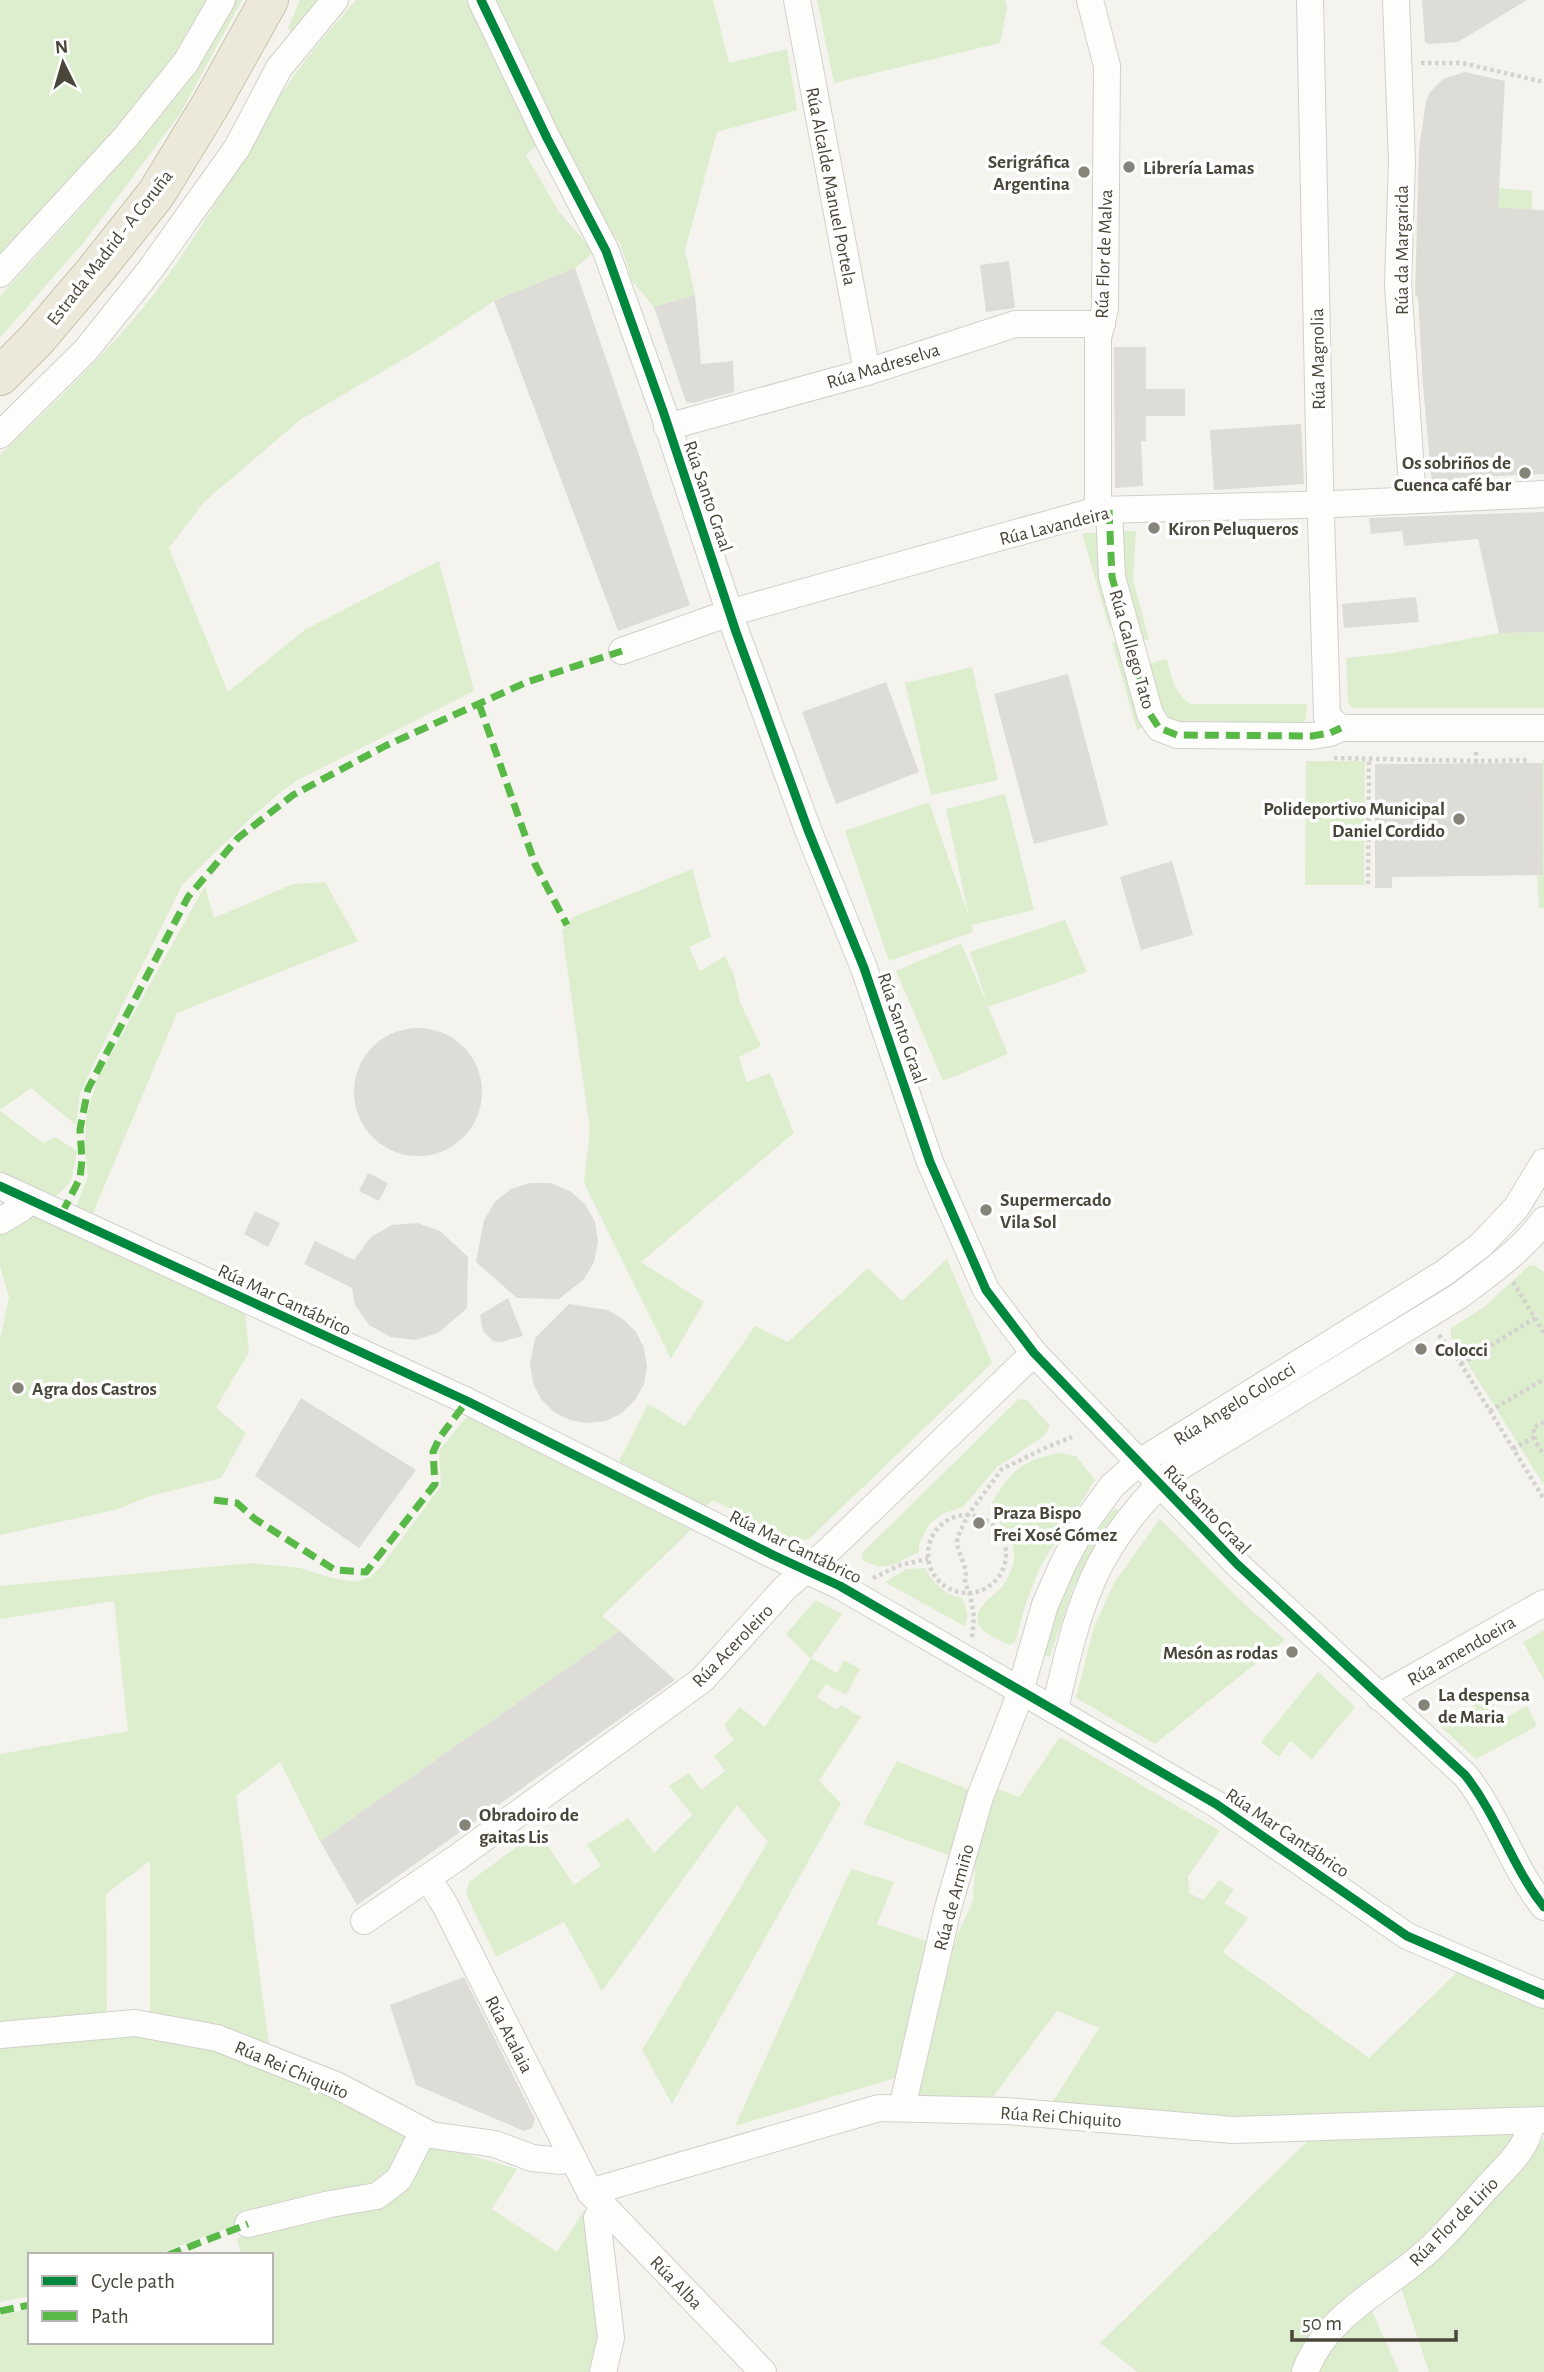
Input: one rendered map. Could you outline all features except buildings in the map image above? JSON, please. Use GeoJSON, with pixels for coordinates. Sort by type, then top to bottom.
{"type":"FeatureCollection","features":[{"type":"Feature","properties":{"kind":"highway","name":"Estrada Madrid - A Coruña"},"geometry":{"type":"LineString","coordinates":[[0,376],[78,292],[156,194],[211,104],[268,0]]}},
{"type":"Feature","properties":{"kind":"street"},"geometry":{"type":"LineString","coordinates":[[0,274],[125,138],[186,62],[222,0]]}},
{"type":"Feature","properties":{"kind":"street"},"geometry":{"type":"LineString","coordinates":[[0,435],[86,350],[150,270],[237,148],[279,68],[335,0]]}},
{"type":"Feature","properties":{"kind":"street","name":"Rúa Santo Graal"},"geometry":{"type":"LineString","coordinates":[[481,0],[547,138],[606,251],[729,613],[808,830],[864,968],[930,1162],[986,1290],[1034,1353],[1237,1564],[1461,1771],[1476,1788],[1516,1865],[1541,1898]]}},
{"type":"Feature","properties":{"kind":"street","name":"Rúa Alcalde Manuel Portela"},"geometry":{"type":"LineString","coordinates":[[797,0],[867,372]]}},
{"type":"Feature","properties":{"kind":"street","name":"Rúa Flor de Malva"},"geometry":{"type":"LineString","coordinates":[[1090,0],[1107,66],[1105,308],[1098,338],[1104,510]]}},
{"type":"Feature","properties":{"kind":"street","name":"Rúa Magnolia"},"geometry":{"type":"LineString","coordinates":[[1310,0],[1321,504],[1334,723]]}},
{"type":"Feature","properties":{"kind":"street","name":"Rúa da Margarida"},"geometry":{"type":"LineString","coordinates":[[1396,0],[1402,161],[1398,284],[1413,500]]}},
{"type":"Feature","properties":{"kind":"street","name":"Rúa Madreselva"},"geometry":{"type":"LineString","coordinates":[[667,428],[867,372],[1015,324],[1102,324]]}},
{"type":"Feature","properties":{"kind":"street","name":"Rúa Lavandeira"},"geometry":{"type":"LineString","coordinates":[[622,651],[729,613],[1104,510],[1544,494]]}},
{"type":"Feature","properties":{"kind":"street","name":"Rúa Gallego Tato"},"geometry":{"type":"LineString","coordinates":[[1104,510],[1112,577],[1150,715],[1159,728],[1177,735],[1312,736],[1330,733],[1334,723],[1544,728]]}},
{"type":"Feature","properties":{"kind":"street","name":"Rúa Angelo Colocci"},"geometry":{"type":"LineString","coordinates":[[1021,1690],[1045,1605],[1063,1564],[1083,1526],[1112,1486],[1138,1463],[1444,1273],[1480,1245],[1516,1208],[1544,1162]]}},
{"type":"Feature","properties":{"kind":"street","name":"Rúa Mar Cantábrico"},"geometry":{"type":"LineString","coordinates":[[0,1186],[467,1401],[839,1586],[1216,1804],[1407,1936],[1544,1995]]}},
{"type":"Feature","properties":{"kind":"street"},"geometry":{"type":"LineString","coordinates":[[0,1221],[22,1208],[27,1199]]}},
{"type":"Feature","properties":{"kind":"street"},"geometry":{"type":"LineString","coordinates":[[1516,1208],[1541,1232]]}},
{"type":"Feature","properties":{"kind":"street","name":"Rúa Angelo Colocci"},"geometry":{"type":"LineString","coordinates":[[1055,1709],[1080,1615],[1093,1578],[1111,1546],[1159,1484],[1173,1471],[1460,1296],[1541,1232]]}},
{"type":"Feature","properties":{"kind":"street"},"geometry":{"type":"LineString","coordinates":[[1444,1273],[1460,1296]]}},
{"type":"Feature","properties":{"kind":"street","name":"Rúa Aceroleiro"},"geometry":{"type":"LineString","coordinates":[[364,1921],[428,1878],[702,1680],[785,1588],[829,1550],[1034,1353]]}},
{"type":"Feature","properties":{"kind":"street","name":"Rúa amendoeira"},"geometry":{"type":"LineString","coordinates":[[1379,1697],[1544,1603]]}},
{"type":"Feature","properties":{"kind":"street","name":"Rúa de Armiño"},"geometry":{"type":"LineString","coordinates":[[902,2108],[948,1908],[980,1797],[1021,1690]]}},
{"type":"Feature","properties":{"kind":"street","name":"Rúa Atalaia"},"geometry":{"type":"LineString","coordinates":[[428,1878],[573,2158],[597,2199]]}},
{"type":"Feature","properties":{"kind":"street","name":"Rúa Rei Chiquito"},"geometry":{"type":"LineString","coordinates":[[0,2035],[135,2023],[217,2038],[336,2085],[423,2132],[495,2144],[532,2158],[561,2161],[573,2158]]}},
{"type":"Feature","properties":{"kind":"street","name":"Rúa Rei Chiquito"},"geometry":{"type":"LineString","coordinates":[[597,2199],[878,2108],[1006,2112],[1233,2130],[1497,2119],[1538,2120]]}},
{"type":"Feature","properties":{"kind":"street","name":"Rúa Flor de Lirio"},"geometry":{"type":"LineString","coordinates":[[1304,2372],[1310,2358],[1345,2313],[1419,2259],[1510,2163],[1528,2140],[1538,2120]]}},
{"type":"Feature","properties":{"kind":"street"},"geometry":{"type":"LineString","coordinates":[[248,2224],[330,2204],[377,2196],[399,2179],[423,2132]]}},
{"type":"Feature","properties":{"kind":"street"},"geometry":{"type":"LineString","coordinates":[[597,2199],[611,2338],[603,2372]]}},
{"type":"Feature","properties":{"kind":"street","name":"Rúa Alba"},"geometry":{"type":"LineString","coordinates":[[597,2199],[763,2372]]}},
{"type":"Feature","properties":{"kind":"path"},"geometry":{"type":"LineString","coordinates":[[1420,63],[1462,63],[1544,82]]}},
{"type":"Feature","properties":{"kind":"path"},"geometry":{"type":"LineString","coordinates":[[1476,752],[1476,761]]}},
{"type":"Feature","properties":{"kind":"path"},"geometry":{"type":"LineString","coordinates":[[1329,758],[1527,760],[1527,764]]}},
{"type":"Feature","properties":{"kind":"path"},"geometry":{"type":"LineString","coordinates":[[1368,884],[1369,759]]}},
{"type":"Feature","properties":{"kind":"path"},"geometry":{"type":"LineString","coordinates":[[1510,1279],[1544,1333]]}},
{"type":"Feature","properties":{"kind":"path"},"geometry":{"type":"LineString","coordinates":[[1461,1364],[1535,1318]]}},
{"type":"Feature","properties":{"kind":"path"},"geometry":{"type":"LineString","coordinates":[[1437,1333],[1461,1364],[1544,1499]]}},
{"type":"Feature","properties":{"kind":"path"},"geometry":{"type":"LineString","coordinates":[[1490,1411],[1544,1379]]}},
{"type":"Feature","properties":{"kind":"path"},"geometry":{"type":"LineString","coordinates":[[1544,1422],[1534,1428],[1534,1437],[1544,1455]]}},
{"type":"Feature","properties":{"kind":"path"},"geometry":{"type":"LineString","coordinates":[[972,1640],[974,1617],[957,1538],[968,1515],[1002,1469],[1072,1437]]}},
{"type":"Feature","properties":{"kind":"path"},"geometry":{"type":"LineString","coordinates":[[1513,1449],[1534,1437]]}},
{"type":"Feature","properties":{"kind":"path"},"geometry":{"type":"LineString","coordinates":[[968,1515],[982,1518],[995,1526],[1003,1538],[1006,1553],[1004,1568],[996,1580],[984,1590],[970,1594],[955,1592],[942,1585],[932,1573],[928,1559],[928,1546],[933,1533],[954,1517],[968,1515]]}},
{"type":"Feature","properties":{"kind":"path"},"geometry":{"type":"LineString","coordinates":[[870,1582],[874,1576],[900,1565],[928,1559]]}},
{"type":"Feature","properties":{"kind":"green space"},"geometry":{"type":"Polygon","coordinates":[[[0,0],[207,0],[164,73],[0,258],[0,0]]]}},
{"type":"Feature","properties":{"kind":"green space"},"geometry":{"type":"Polygon","coordinates":[[[231,0],[242,0],[180,114],[84,242],[0,338],[0,296],[101,186],[161,113],[200,59],[231,0]]]}},
{"type":"Feature","properties":{"kind":"green space"},"geometry":{"type":"Polygon","coordinates":[[[300,0],[321,0],[293,34],[288,28],[300,0]]]}},
{"type":"Feature","properties":{"kind":"green space"},"geometry":{"type":"Polygon","coordinates":[[[356,0],[473,0],[541,142],[526,155],[559,212],[594,252],[575,268],[494,301],[426,346],[300,420],[204,502],[169,548],[228,692],[306,629],[439,561],[474,691],[296,781],[242,826],[182,885],[80,1094],[76,1125],[31,1088],[0,1110],[0,455],[97,360],[151,298],[202,224],[288,83],[356,0]]]}},
{"type":"Feature","properties":{"kind":"green space"},"geometry":{"type":"Polygon","coordinates":[[[489,0],[713,0],[729,63],[787,49],[797,110],[717,132],[685,250],[695,295],[654,307],[632,281],[620,243],[595,211],[489,0]]]}},
{"type":"Feature","properties":{"kind":"green space"},"geometry":{"type":"Polygon","coordinates":[[[817,0],[1005,0],[1007,9],[1000,43],[834,83],[817,0]]]}},
{"type":"Feature","properties":{"kind":"green space"},"geometry":{"type":"Polygon","coordinates":[[[1479,186],[1532,191],[1532,210],[1479,208],[1479,186]]]}},
{"type":"Feature","properties":{"kind":"green space"},"geometry":{"type":"Polygon","coordinates":[[[1118,531],[1136,531],[1133,580],[1149,639],[1137,642],[1124,590],[1118,531]]]}},
{"type":"Feature","properties":{"kind":"green space"},"geometry":{"type":"Polygon","coordinates":[[[1082,533],[1101,533],[1111,628],[1109,627],[1082,533]]]}},
{"type":"Feature","properties":{"kind":"green space"},"geometry":{"type":"Polygon","coordinates":[[[1544,632],[1544,708],[1352,708],[1348,702],[1346,658],[1393,653],[1499,633],[1544,632]]]}},
{"type":"Feature","properties":{"kind":"green space"},"geometry":{"type":"Polygon","coordinates":[[[1124,640],[1145,726],[1137,730],[1112,643],[1124,640]]]}},
{"type":"Feature","properties":{"kind":"green space"},"geometry":{"type":"Polygon","coordinates":[[[1167,659],[1177,690],[1191,704],[1307,704],[1306,719],[1301,726],[1184,729],[1156,711],[1143,665],[1167,659]]]}},
{"type":"Feature","properties":{"kind":"green space"},"geometry":{"type":"Polygon","coordinates":[[[972,667],[998,780],[931,795],[905,683],[972,667]]]}},
{"type":"Feature","properties":{"kind":"green space"},"geometry":{"type":"Polygon","coordinates":[[[1544,758],[1544,908],[1539,909],[1537,875],[1543,875],[1544,758]]]}},
{"type":"Feature","properties":{"kind":"green space"},"geometry":{"type":"Polygon","coordinates":[[[1306,761],[1365,761],[1364,885],[1305,885],[1306,761]]]}},
{"type":"Feature","properties":{"kind":"green space"},"geometry":{"type":"Polygon","coordinates":[[[1005,794],[1034,910],[972,925],[973,932],[889,961],[845,831],[929,802],[969,917],[946,809],[1005,794]]]}},
{"type":"Feature","properties":{"kind":"green space"},"geometry":{"type":"Polygon","coordinates":[[[692,869],[711,937],[689,947],[700,971],[725,956],[734,975],[740,1002],[761,1046],[739,1057],[747,1082],[770,1073],[794,1133],[641,1262],[704,1302],[671,1359],[584,1183],[590,1129],[562,931],[573,917],[692,869]]]}},
{"type":"Feature","properties":{"kind":"green space"},"geometry":{"type":"Polygon","coordinates":[[[325,882],[358,941],[177,1013],[93,1213],[76,1207],[88,1176],[85,1150],[86,1117],[98,1077],[205,886],[214,918],[293,884],[325,882]]]}},
{"type":"Feature","properties":{"kind":"green space"},"geometry":{"type":"Polygon","coordinates":[[[1065,920],[1087,972],[988,1007],[1008,1054],[943,1081],[896,971],[961,943],[988,1006],[970,952],[1065,920]]]}},
{"type":"Feature","properties":{"kind":"green space"},"geometry":{"type":"Polygon","coordinates":[[[0,1111],[43,1143],[55,1137],[77,1151],[71,1181],[53,1200],[0,1176],[0,1111]]]}},
{"type":"Feature","properties":{"kind":"green space"},"geometry":{"type":"Polygon","coordinates":[[[26,1216],[43,1218],[245,1313],[249,1352],[216,1408],[246,1433],[221,1478],[147,1497],[119,1509],[0,1535],[0,1340],[9,1297],[0,1266],[0,1229],[26,1216]]]}},
{"type":"Feature","properties":{"kind":"green space"},"geometry":{"type":"Polygon","coordinates":[[[947,1259],[992,1363],[809,1539],[793,1541],[713,1500],[705,1507],[619,1461],[648,1404],[685,1426],[755,1326],[788,1342],[868,1268],[902,1301],[947,1259]]]}},
{"type":"Feature","properties":{"kind":"green space"},"geometry":{"type":"Polygon","coordinates":[[[1534,1265],[1544,1272],[1544,1485],[1451,1337],[1451,1328],[1484,1307],[1529,1266],[1534,1265]]]}},
{"type":"Feature","properties":{"kind":"green space"},"geometry":{"type":"Polygon","coordinates":[[[1019,1399],[1027,1400],[1050,1426],[1044,1436],[997,1467],[963,1507],[942,1514],[930,1523],[919,1543],[919,1552],[884,1566],[870,1564],[862,1559],[862,1553],[1019,1399]]]}},
{"type":"Feature","properties":{"kind":"green space"},"geometry":{"type":"Polygon","coordinates":[[[468,1415],[550,1454],[691,1530],[602,1616],[620,1631],[320,1841],[280,1762],[236,1796],[269,2045],[150,2020],[150,1861],[106,1894],[107,2017],[0,2027],[0,1754],[128,1731],[114,1601],[0,1619],[0,1586],[252,1563],[300,1568],[355,1582],[370,1577],[380,1568],[441,1486],[439,1451],[468,1415]]]}},
{"type":"Feature","properties":{"kind":"green space"},"geometry":{"type":"Polygon","coordinates":[[[1058,1453],[1076,1456],[1095,1480],[1040,1567],[1015,1642],[1009,1645],[985,1632],[977,1618],[983,1605],[1004,1584],[1014,1561],[1013,1546],[993,1510],[992,1503],[1018,1469],[1058,1453]]]}},
{"type":"Feature","properties":{"kind":"green space"},"geometry":{"type":"Polygon","coordinates":[[[1114,1509],[1117,1509],[1118,1513],[1093,1549],[1073,1588],[1050,1657],[1045,1655],[1044,1650],[1072,1576],[1090,1541],[1114,1509]]]}},
{"type":"Feature","properties":{"kind":"green space"},"geometry":{"type":"Polygon","coordinates":[[[1160,1519],[1238,1598],[1285,1640],[1155,1744],[1076,1698],[1094,1627],[1114,1583],[1160,1519]]]}},
{"type":"Feature","properties":{"kind":"green space"},"geometry":{"type":"Polygon","coordinates":[[[925,1568],[940,1588],[962,1598],[967,1616],[964,1626],[885,1582],[906,1569],[925,1568]]]}},
{"type":"Feature","properties":{"kind":"green space"},"geometry":{"type":"Polygon","coordinates":[[[816,1600],[842,1614],[811,1658],[837,1673],[844,1660],[860,1669],[846,1695],[826,1684],[817,1697],[837,1710],[841,1705],[861,1717],[819,1781],[841,1803],[672,2104],[642,2050],[768,1842],[737,1805],[602,1991],[564,1922],[496,1957],[466,1894],[469,1882],[538,1831],[574,1885],[601,1866],[587,1845],[628,1818],[654,1853],[692,1815],[669,1786],[689,1773],[701,1790],[725,1771],[714,1756],[734,1740],[724,1725],[740,1707],[765,1727],[811,1659],[786,1634],[816,1600]]]}},
{"type":"Feature","properties":{"kind":"green space"},"geometry":{"type":"Polygon","coordinates":[[[1544,1630],[1544,1680],[1523,1642],[1544,1630]]]}},
{"type":"Feature","properties":{"kind":"green space"},"geometry":{"type":"Polygon","coordinates":[[[1318,1672],[1355,1707],[1312,1759],[1290,1741],[1279,1757],[1261,1742],[1318,1672]]]}},
{"type":"Feature","properties":{"kind":"green space"},"geometry":{"type":"Polygon","coordinates":[[[1489,1696],[1502,1720],[1527,1706],[1537,1726],[1476,1759],[1440,1726],[1489,1696]]]}},
{"type":"Feature","properties":{"kind":"green space"},"geometry":{"type":"Polygon","coordinates":[[[1060,1737],[1220,1831],[1188,1876],[1189,1893],[1203,1900],[1219,1880],[1234,1890],[1224,1903],[1248,1918],[1223,1952],[1369,2058],[1461,1968],[1544,2004],[1544,2112],[1273,2122],[1049,2108],[1099,2028],[1057,2011],[987,2105],[920,2098],[916,2082],[923,2051],[958,1933],[973,1901],[977,1832],[995,1788],[1019,1797],[1060,1737]]]}},
{"type":"Feature","properties":{"kind":"green space"},"geometry":{"type":"Polygon","coordinates":[[[897,1761],[975,1792],[954,1857],[863,1824],[897,1761]]]}},
{"type":"Feature","properties":{"kind":"green space"},"geometry":{"type":"Polygon","coordinates":[[[851,1869],[894,1882],[877,1924],[932,1943],[902,2076],[735,2126],[851,1869]]]}},
{"type":"Feature","properties":{"kind":"green space"},"geometry":{"type":"Polygon","coordinates":[[[89,2031],[231,2047],[416,2135],[377,2190],[244,2222],[160,2253],[28,2253],[28,2296],[0,2302],[0,2039],[89,2031]]]}},
{"type":"Feature","properties":{"kind":"green space"},"geometry":{"type":"Polygon","coordinates":[[[1515,2128],[1517,2143],[1296,2372],[1138,2372],[1100,2343],[1318,2131],[1515,2128]]]}},
{"type":"Feature","properties":{"kind":"green space"},"geometry":{"type":"Polygon","coordinates":[[[1544,2139],[1544,2372],[1429,2372],[1400,2285],[1544,2139]]]}},
{"type":"Feature","properties":{"kind":"green space"},"geometry":{"type":"Polygon","coordinates":[[[429,2143],[517,2169],[492,2209],[557,2252],[585,2209],[590,2213],[604,2339],[597,2372],[0,2372],[0,2315],[28,2309],[28,2344],[273,2344],[273,2253],[240,2253],[237,2239],[292,2218],[343,2208],[429,2143]]]}},
{"type":"Feature","properties":{"kind":"green space"},"geometry":{"type":"Polygon","coordinates":[[[1370,2306],[1399,2372],[1315,2372],[1320,2362],[1370,2306]]]}},
{"type":"Feature","properties":{"kind":"marked path"},"geometry":{"type":"LineString","coordinates":[[1109,510],[1112,577],[1150,714],[1159,728],[1177,735],[1312,736],[1341,728]]}},
{"type":"Feature","properties":{"kind":"marked path"},"geometry":{"type":"LineString","coordinates":[[62,1213],[80,1178],[80,1129],[88,1089],[188,897],[238,838],[293,795],[385,746],[527,682],[622,651]]}},
{"type":"Feature","properties":{"kind":"marked path"},"geometry":{"type":"LineString","coordinates":[[479,704],[535,864],[567,925]]}},
{"type":"Feature","properties":{"kind":"marked path"},"geometry":{"type":"LineString","coordinates":[[214,1500],[237,1503],[255,1519],[335,1570],[366,1572],[435,1484],[433,1452],[440,1437],[467,1401]]}},
{"type":"Feature","properties":{"kind":"marked path"},"geometry":{"type":"LineString","coordinates":[[173,2253],[248,2224]]}},
{"type":"Feature","properties":{"kind":"marked path"},"geometry":{"type":"LineString","coordinates":[[0,2311],[28,2305]]}},
{"type":"Feature","properties":{"kind":"cycle path"},"geometry":{"type":"LineString","coordinates":[[481,0],[547,138],[606,251],[663,411],[736,632],[808,830],[864,968],[930,1162],[986,1290],[1034,1353],[1237,1564],[1465,1775],[1544,1907]]}},
{"type":"Feature","properties":{"kind":"cycle path"},"geometry":{"type":"LineString","coordinates":[[0,1186],[467,1401],[840,1586],[1216,1804],[1407,1936],[1544,1995]]}},
{"type":"Feature","properties":{"kind":"place","name":"Librería Lamas"},"geometry":{"type":"Point","coordinates":[1129,167]}},
{"type":"Feature","properties":{"kind":"place","name":"Serigráfica Argentina"},"geometry":{"type":"Point","coordinates":[1084,172]}},
{"type":"Feature","properties":{"kind":"place","name":"Os sobriños de Cuenca café bar"},"geometry":{"type":"Point","coordinates":[1525,473]}},
{"type":"Feature","properties":{"kind":"place","name":"Kiron Peluqueros"},"geometry":{"type":"Point","coordinates":[1154,528]}},
{"type":"Feature","properties":{"kind":"place","name":"Polideportivo Municipal Daniel Cordido"},"geometry":{"type":"Point","coordinates":[1459,819]}},
{"type":"Feature","properties":{"kind":"place","name":"Supermercado Vila Sol"},"geometry":{"type":"Point","coordinates":[986,1210]}},
{"type":"Feature","properties":{"kind":"place","name":"Colocci"},"geometry":{"type":"Point","coordinates":[1421,1349]}},
{"type":"Feature","properties":{"kind":"place","name":"Agra dos Castros"},"geometry":{"type":"Point","coordinates":[18,1388]}},
{"type":"Feature","properties":{"kind":"place","name":"Praza Bispo Frei Xosé Gómez"},"geometry":{"type":"Point","coordinates":[979,1523]}},
{"type":"Feature","properties":{"kind":"place","name":"Mesón as rodas"},"geometry":{"type":"Point","coordinates":[1292,1652]}},
{"type":"Feature","properties":{"kind":"place","name":"La despensa de Maria"},"geometry":{"type":"Point","coordinates":[1424,1705]}},
{"type":"Feature","properties":{"kind":"place","name":"Obradoiro de gaitas Lis"},"geometry":{"type":"Point","coordinates":[465,1825]}}]}
